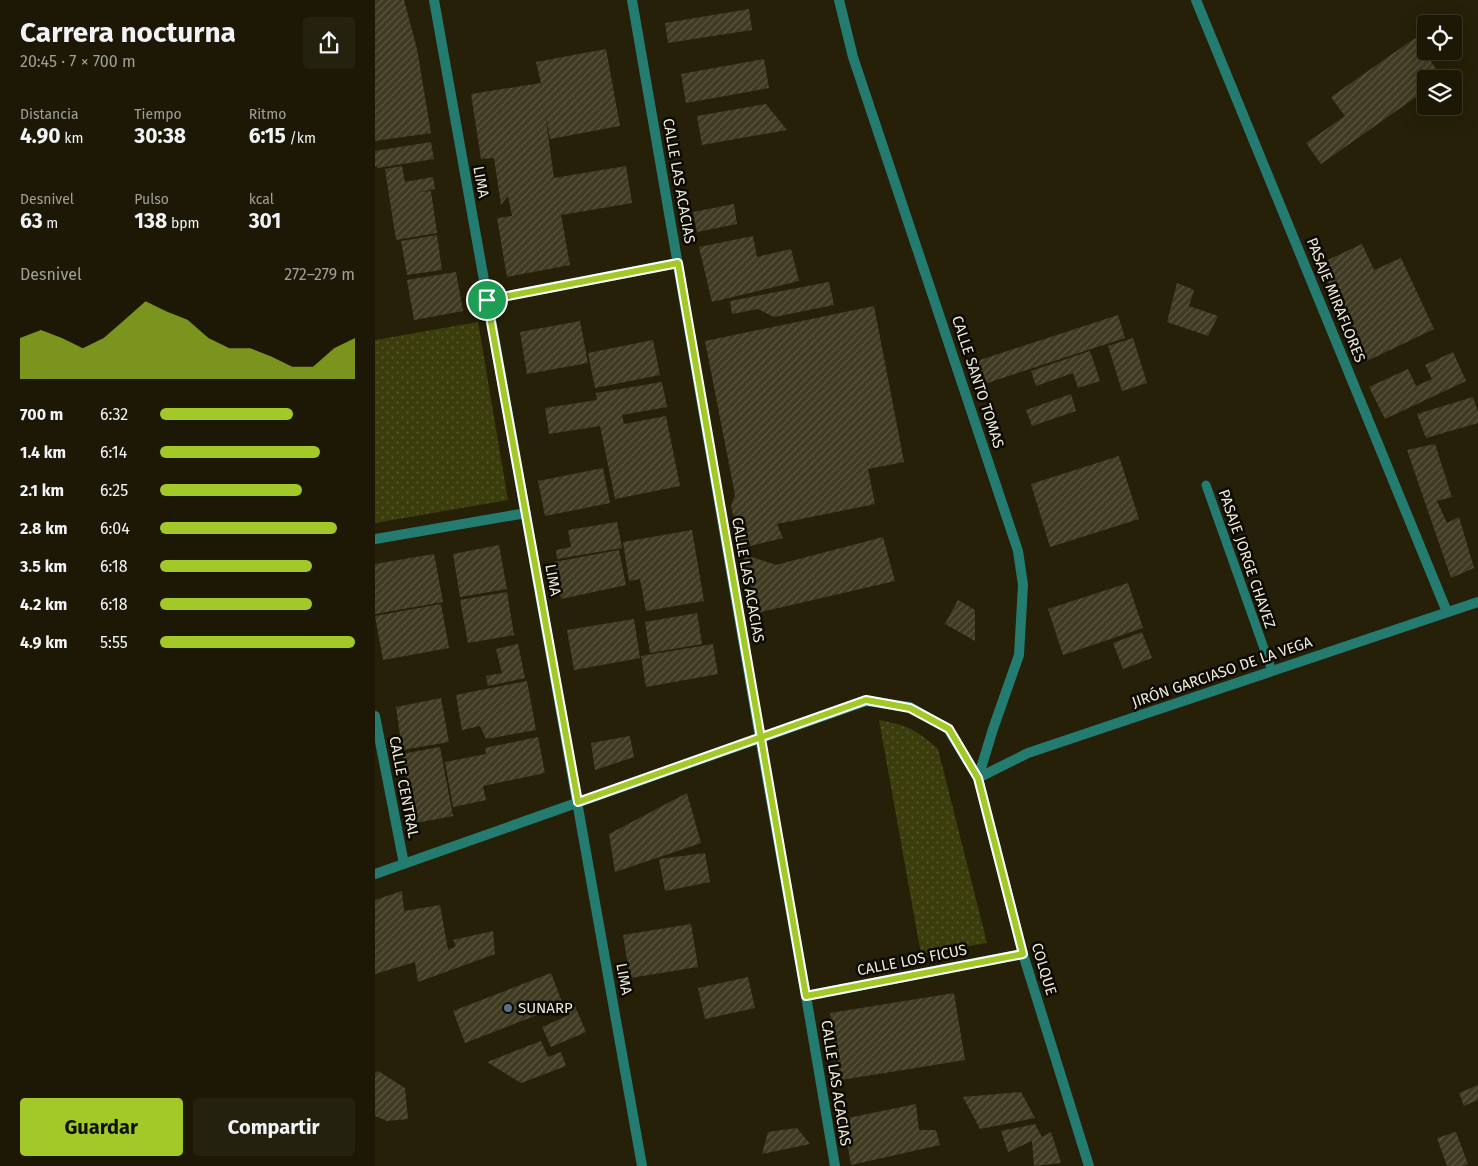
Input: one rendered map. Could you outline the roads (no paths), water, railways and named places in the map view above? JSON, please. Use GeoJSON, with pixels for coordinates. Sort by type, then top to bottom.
{"type":"FeatureCollection","features":[{"type":"Feature","properties":{"kind":"street","name":"LIMA"},"geometry":{"type":"LineString","coordinates":[[434,0],[642,1166]]}},
{"type":"Feature","properties":{"kind":"street","name":"CALLE LAS ACACIAS"},"geometry":{"type":"LineString","coordinates":[[632,0],[835,1166]]}},
{"type":"Feature","properties":{"kind":"street","name":"CALLE SANTO TOMAS"},"geometry":{"type":"LineString","coordinates":[[839,0],[856,66],[1018,550],[1023,585],[1019,655],[993,728],[978,778]]}},
{"type":"Feature","properties":{"kind":"street","name":"PASAJE MIRAFLORES"},"geometry":{"type":"LineString","coordinates":[[1196,0],[1447,612]]}},
{"type":"Feature","properties":{"kind":"street"},"geometry":{"type":"LineString","coordinates":[[487,300],[678,263]]}},
{"type":"Feature","properties":{"kind":"street"},"geometry":{"type":"LineString","coordinates":[[375,539],[526,512]]}},
{"type":"Feature","properties":{"kind":"street","name":"JIRÓN GARCIASO DE LA VEGA"},"geometry":{"type":"LineString","coordinates":[[978,778],[1028,753],[1478,602]]}},
{"type":"Feature","properties":{"kind":"street"},"geometry":{"type":"LineString","coordinates":[[375,874],[866,700],[910,708],[949,729],[978,778]]}},
{"type":"Feature","properties":{"kind":"street","name":"CALLE CENTRAL"},"geometry":{"type":"LineString","coordinates":[[375,716],[404,864]]}},
{"type":"Feature","properties":{"kind":"street","name":"COLQUE"},"geometry":{"type":"LineString","coordinates":[[978,778],[1023,954],[1089,1166]]}},
{"type":"Feature","properties":{"kind":"street","name":"CALLE LOS FICUS"},"geometry":{"type":"LineString","coordinates":[[806,996],[1023,954]]}},
{"type":"Feature","properties":{"kind":"lane","name":"PASAJE JORGE CHAVEZ"},"geometry":{"type":"LineString","coordinates":[[1206,485],[1272,671]]}},
{"type":"Feature","properties":{"kind":"place","name":"SUNARP"},"geometry":{"type":"Point","coordinates":[508,1008]}}]}
